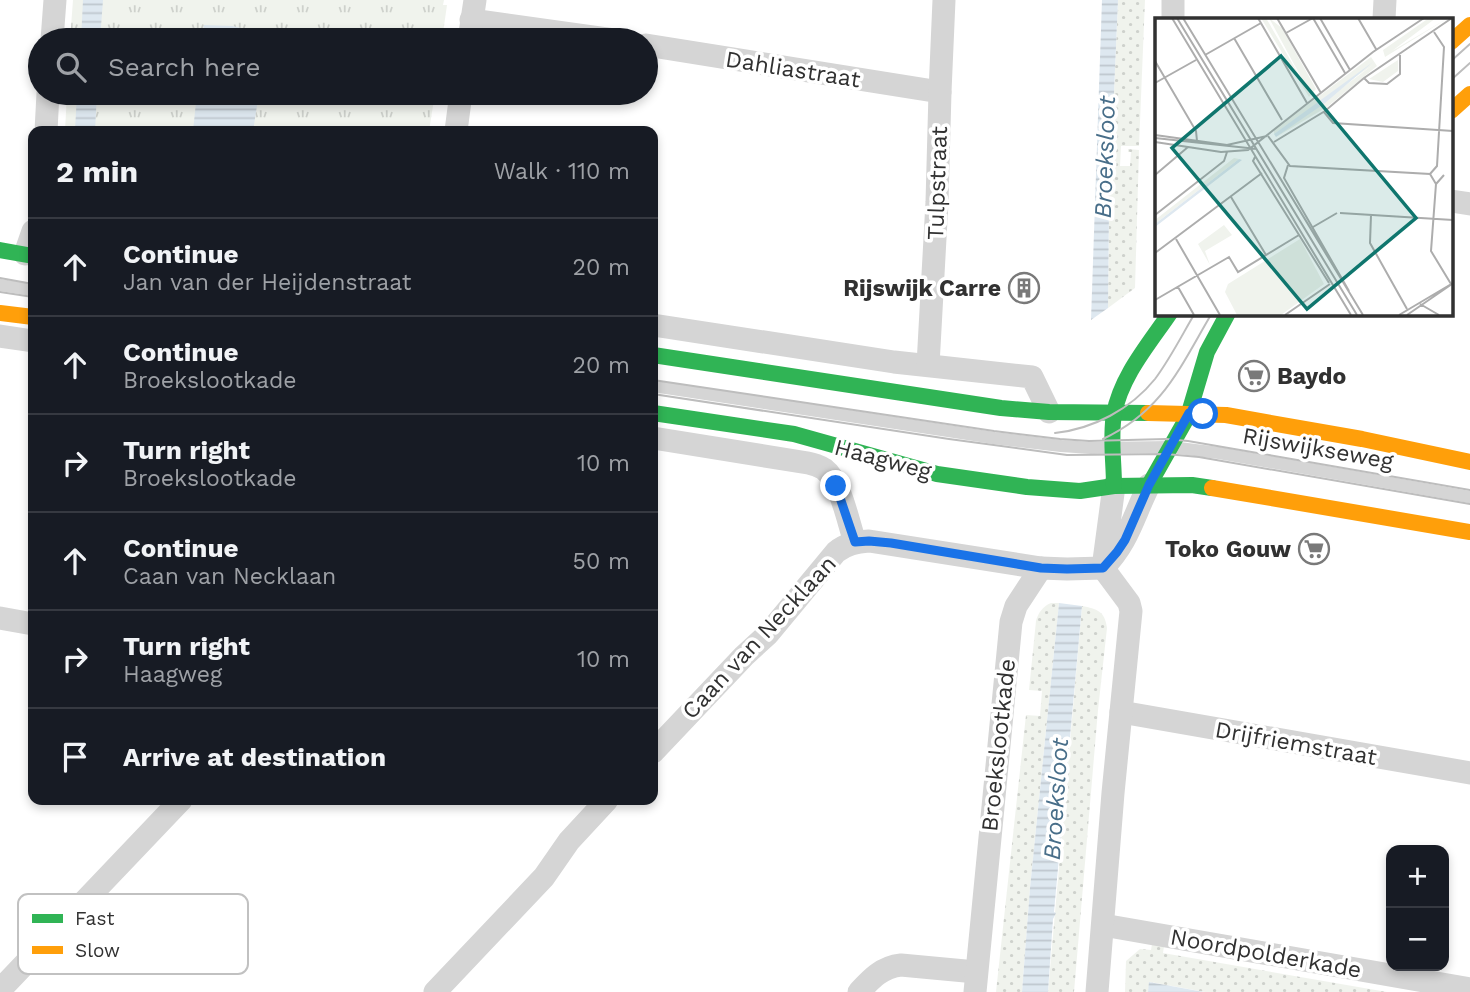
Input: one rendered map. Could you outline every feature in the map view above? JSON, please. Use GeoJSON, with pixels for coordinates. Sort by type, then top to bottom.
{"type":"FeatureCollection","features":[{"type":"Feature","properties":{"kind":"main road"},"geometry":{"type":"LineString","coordinates":[[1452,41],[1470,25]]}},
{"type":"Feature","properties":{"kind":"main road"},"geometry":{"type":"LineString","coordinates":[[1452,110],[1470,94]]}},
{"type":"Feature","properties":{"kind":"main road"},"geometry":{"type":"LineString","coordinates":[[0,250],[28,255]]}},
{"type":"Feature","properties":{"kind":"main road"},"geometry":{"type":"LineString","coordinates":[[0,313],[28,316]]}},
{"type":"Feature","properties":{"kind":"main road"},"geometry":{"type":"LineString","coordinates":[[1169,315],[1127,378],[1118,397],[1114,413],[1114,486],[1192,485],[1470,532]]}},
{"type":"Feature","properties":{"kind":"main road"},"geometry":{"type":"LineString","coordinates":[[1149,485],[1189,413],[1207,352],[1227,315]]}},
{"type":"Feature","properties":{"kind":"main road"},"geometry":{"type":"LineString","coordinates":[[658,356],[976,405],[1049,412],[1114,413]]}},
{"type":"Feature","properties":{"kind":"main road","name":"Rijswijkseweg"},"geometry":{"type":"LineString","coordinates":[[1114,413],[1226,415],[1470,463]]}},
{"type":"Feature","properties":{"kind":"main road","name":"Haagweg"},"geometry":{"type":"LineString","coordinates":[[658,414],[794,434],[937,474],[1061,490],[1080,491],[1114,486]]}},
{"type":"Feature","properties":{"kind":"street"},"geometry":{"type":"LineString","coordinates":[[53,28],[55,0]]}},
{"type":"Feature","properties":{"kind":"street","name":"Tulpstraat"},"geometry":{"type":"LineString","coordinates":[[928,365],[944,0]]}},
{"type":"Feature","properties":{"kind":"street"},"geometry":{"type":"LineString","coordinates":[[1172,18],[1174,0]]}},
{"type":"Feature","properties":{"kind":"street"},"geometry":{"type":"LineString","coordinates":[[1384,18],[1385,0]]}},
{"type":"Feature","properties":{"kind":"street"},"geometry":{"type":"LineString","coordinates":[[471,20],[528,28]]}},
{"type":"Feature","properties":{"kind":"street","name":"Dahliastraat"},"geometry":{"type":"LineString","coordinates":[[658,47],[940,92]]}},
{"type":"Feature","properties":{"kind":"street"},"geometry":{"type":"LineString","coordinates":[[46,126],[47,105]]}},
{"type":"Feature","properties":{"kind":"street"},"geometry":{"type":"LineString","coordinates":[[457,126],[459,105]]}},
{"type":"Feature","properties":{"kind":"street"},"geometry":{"type":"LineString","coordinates":[[1452,201],[1470,204]]}},
{"type":"Feature","properties":{"kind":"street"},"geometry":{"type":"LineString","coordinates":[[658,326],[928,365],[1032,377],[1049,412]]}},
{"type":"Feature","properties":{"kind":"street"},"geometry":{"type":"LineString","coordinates":[[0,336],[28,340]]}},
{"type":"Feature","properties":{"kind":"street","name":"Haagweg"},"geometry":{"type":"LineString","coordinates":[[658,439],[820,466],[836,486],[855,542]]}},
{"type":"Feature","properties":{"kind":"street"},"geometry":{"type":"LineString","coordinates":[[1041,568],[1103,568],[1125,540],[1149,485]]}},
{"type":"Feature","properties":{"kind":"street"},"geometry":{"type":"LineString","coordinates":[[1097,992],[1130,609],[1127,600],[1103,568],[1114,486]]}},
{"type":"Feature","properties":{"kind":"street","name":"Caan van Necklaan"},"geometry":{"type":"LineString","coordinates":[[658,747],[768,634],[836,552],[845,545],[869,541],[891,543],[1041,568]]}},
{"type":"Feature","properties":{"kind":"street","name":"Broekslootkade"},"geometry":{"type":"LineString","coordinates":[[976,982],[1012,618],[1024,592],[1041,568]]}},
{"type":"Feature","properties":{"kind":"street"},"geometry":{"type":"LineString","coordinates":[[0,618],[28,623]]}},
{"type":"Feature","properties":{"kind":"street","name":"Drijfriemstraat"},"geometry":{"type":"LineString","coordinates":[[1122,712],[1470,773]]}},
{"type":"Feature","properties":{"kind":"street"},"geometry":{"type":"LineString","coordinates":[[91,894],[176,805]]}},
{"type":"Feature","properties":{"kind":"street"},"geometry":{"type":"LineString","coordinates":[[435,992],[544,877],[572,837],[602,805]]}},
{"type":"Feature","properties":{"kind":"street","name":"Noordpolderkade"},"geometry":{"type":"LineString","coordinates":[[1102,925],[1470,989]]}},
{"type":"Feature","properties":{"kind":"street"},"geometry":{"type":"LineString","coordinates":[[859,992],[878,973],[901,965],[976,982]]}},
{"type":"Feature","properties":{"kind":"street"},"geometry":{"type":"LineString","coordinates":[[0,990],[18,971]]}},
{"type":"Feature","properties":{"kind":"lane"},"geometry":{"type":"LineString","coordinates":[[0,285],[28,289]]}},
{"type":"Feature","properties":{"kind":"lane","name":"Haagweg"},"geometry":{"type":"LineString","coordinates":[[658,387],[994,438],[1073,447]]}},
{"type":"Feature","properties":{"kind":"lane","name":"Rijswijkseweg"},"geometry":{"type":"LineString","coordinates":[[1073,447],[1171,447],[1219,453],[1470,498]]}},
{"type":"Feature","properties":{"kind":"green space"},"geometry":{"type":"Polygon","coordinates":[[[73,0],[444,0],[443,5],[447,5],[444,28],[71,28],[73,0]]]}},
{"type":"Feature","properties":{"kind":"green space"},"geometry":{"type":"Polygon","coordinates":[[[1118,0],[1145,0],[1139,146],[1121,146],[1120,166],[1130,166],[1131,152],[1128,152],[1128,149],[1139,150],[1135,288],[1108,308],[1109,209],[1118,0]]]}},
{"type":"Feature","properties":{"kind":"green space"},"geometry":{"type":"Polygon","coordinates":[[[66,105],[433,105],[430,126],[65,126],[66,105]]]}},
{"type":"Feature","properties":{"kind":"green space"},"geometry":{"type":"Polygon","coordinates":[[[1051,603],[1059,603],[1022,992],[996,992],[1026,715],[1040,716],[1042,691],[1029,690],[1036,621],[1041,610],[1051,603]]]}},
{"type":"Feature","properties":{"kind":"green space"},"geometry":{"type":"Polygon","coordinates":[[[1082,606],[1099,612],[1107,628],[1074,992],[1048,992],[1082,606]]]}},
{"type":"Feature","properties":{"kind":"green space"},"geometry":{"type":"Polygon","coordinates":[[[1152,944],[1164,946],[1163,953],[1387,992],[1205,992],[1150,982],[1148,992],[1125,992],[1126,961],[1140,949],[1151,950],[1152,944]]]}},
{"type":"Feature","properties":{"kind":"water"},"geometry":{"type":"Polygon","coordinates":[[[83,0],[103,0],[101,28],[82,28],[83,0]]]}},
{"type":"Feature","properties":{"kind":"water","name":"Broeksloot"},"geometry":{"type":"Polygon","coordinates":[[[1102,0],[1118,0],[1109,209],[1108,308],[1091,320],[1102,0]]]}},
{"type":"Feature","properties":{"kind":"water"},"geometry":{"type":"Polygon","coordinates":[[[204,25],[241,28],[204,28],[204,25]]]}},
{"type":"Feature","properties":{"kind":"water"},"geometry":{"type":"Polygon","coordinates":[[[76,105],[96,105],[95,126],[75,126],[76,105]]]}},
{"type":"Feature","properties":{"kind":"water"},"geometry":{"type":"Polygon","coordinates":[[[196,105],[257,105],[254,126],[194,126],[196,105]]]}},
{"type":"Feature","properties":{"kind":"water","name":"Broeksloot"},"geometry":{"type":"Polygon","coordinates":[[[1059,603],[1082,606],[1056,913],[1053,919],[1048,992],[1022,992],[1030,888],[1059,603]]]}},
{"type":"Feature","properties":{"kind":"water"},"geometry":{"type":"Polygon","coordinates":[[[1149,982],[1204,992],[1148,992],[1149,982]]]}},
{"type":"Feature","properties":{"kind":"tram line"},"geometry":{"type":"LineString","coordinates":[[1452,60],[1470,44]]}},
{"type":"Feature","properties":{"kind":"tram line"},"geometry":{"type":"LineString","coordinates":[[1452,79],[1470,63]]}},
{"type":"Feature","properties":{"kind":"tram line"},"geometry":{"type":"LineString","coordinates":[[0,278],[28,283]]}},
{"type":"Feature","properties":{"kind":"tram line"},"geometry":{"type":"LineString","coordinates":[[0,292],[28,296]]}},
{"type":"Feature","properties":{"kind":"tram line"},"geometry":{"type":"LineString","coordinates":[[1055,433],[1097,422],[1135,400],[1155,379],[1194,315]]}},
{"type":"Feature","properties":{"kind":"tram line"},"geometry":{"type":"LineString","coordinates":[[1103,439],[1124,428],[1155,401],[1168,386],[1211,315]]}},
{"type":"Feature","properties":{"kind":"tram line"},"geometry":{"type":"LineString","coordinates":[[658,381],[1060,439],[1188,441],[1470,490]]}},
{"type":"Feature","properties":{"kind":"tram line"},"geometry":{"type":"LineString","coordinates":[[658,395],[1067,455],[1166,454],[1199,457],[1470,504]]}},
{"type":"Feature","properties":{"kind":"traffic: fast"},"geometry":{"type":"LineString","coordinates":[[0,250],[28,255]]}},
{"type":"Feature","properties":{"kind":"traffic: fast"},"geometry":{"type":"LineString","coordinates":[[1114,486],[1112,432],[1118,400],[1137,361],[1169,315]]}},
{"type":"Feature","properties":{"kind":"traffic: fast"},"geometry":{"type":"LineString","coordinates":[[1149,485],[1188,416],[1207,352],[1227,315]]}},
{"type":"Feature","properties":{"kind":"traffic: fast"},"geometry":{"type":"LineString","coordinates":[[658,356],[1001,408],[1049,412],[1148,413]]}},
{"type":"Feature","properties":{"kind":"traffic: fast"},"geometry":{"type":"LineString","coordinates":[[658,414],[794,434],[937,474],[1027,487],[1080,491],[1114,486],[1192,485],[1212,488]]}},
{"type":"Feature","properties":{"kind":"traffic: slow"},"geometry":{"type":"LineString","coordinates":[[1452,41],[1470,25]]}},
{"type":"Feature","properties":{"kind":"traffic: slow"},"geometry":{"type":"LineString","coordinates":[[1452,110],[1470,94]]}},
{"type":"Feature","properties":{"kind":"traffic: slow"},"geometry":{"type":"LineString","coordinates":[[0,313],[28,316]]}},
{"type":"Feature","properties":{"kind":"traffic: slow"},"geometry":{"type":"LineString","coordinates":[[1148,413],[1226,415],[1362,439],[1470,462]]}},
{"type":"Feature","properties":{"kind":"traffic: slow"},"geometry":{"type":"LineString","coordinates":[[1212,488],[1470,532]]}},
{"type":"Feature","properties":{"kind":"place","name":"Rijswijk Carre"},"geometry":{"type":"Point","coordinates":[1024,288]}},
{"type":"Feature","properties":{"kind":"place","name":"Baydo"},"geometry":{"type":"Point","coordinates":[1254,376]}},
{"type":"Feature","properties":{"kind":"place","name":"Toko Gouw"},"geometry":{"type":"Point","coordinates":[1314,549]}},
{"type":"Feature","properties":{"kind":"route"},"geometry":{"type":"LineString","coordinates":[[836,486],[855,542],[891,543],[1041,568],[1103,568],[1125,540],[1149,485],[1189,413],[1203,414]]}}]}
